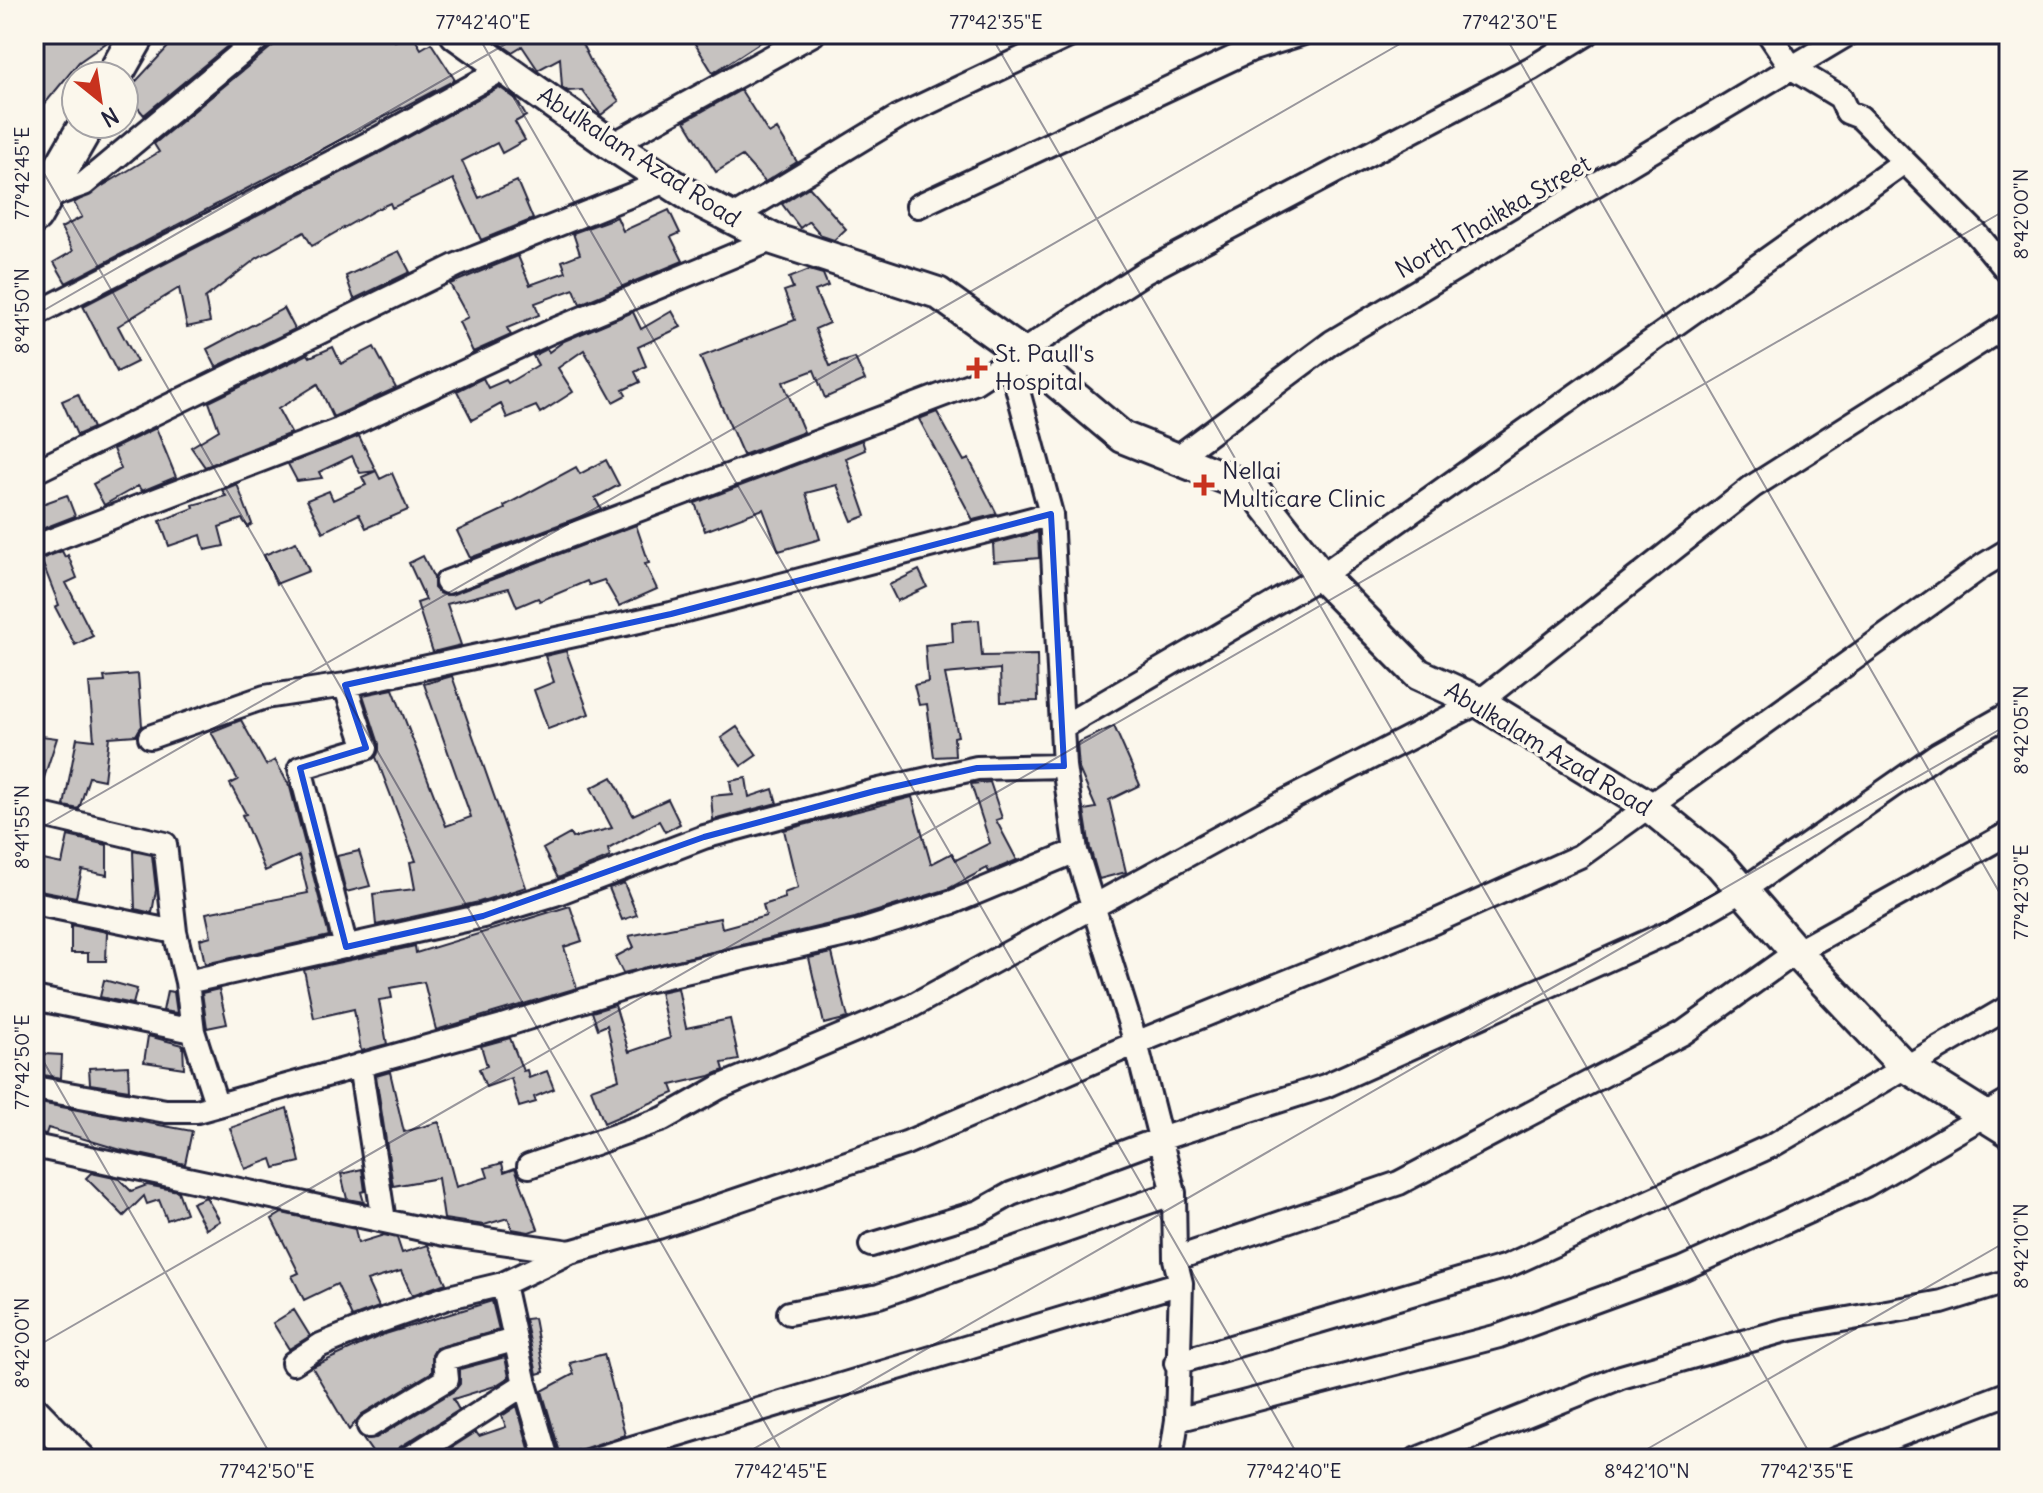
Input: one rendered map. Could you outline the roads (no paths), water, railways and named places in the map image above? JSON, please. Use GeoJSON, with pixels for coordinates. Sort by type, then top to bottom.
{"type":"FeatureCollection","features":[{"type":"Feature","properties":{"kind":"main road"},"geometry":{"type":"LineString","coordinates":[[123,60],[138,34]]}},
{"type":"Feature","properties":{"kind":"main road","name":"Abulkalam Azad Road"},"geometry":{"type":"LineString","coordinates":[[456,34],[612,145],[730,219],[773,239],[938,293],[1122,437],[1253,489],[1321,576],[1418,674],[1479,702],[1650,807],[1720,864],[1796,952],[1906,1067],[2009,1131]]}},
{"type":"Feature","properties":{"kind":"main road"},"geometry":{"type":"LineString","coordinates":[[40,207],[78,140]]}},
{"type":"Feature","properties":{"kind":"main road"},"geometry":{"type":"LineString","coordinates":[[34,1412],[80,1459]]}},
{"type":"Feature","properties":{"kind":"street"},"geometry":{"type":"LineString","coordinates":[[40,207],[84,184],[264,34]]}},
{"type":"Feature","properties":{"kind":"street"},"geometry":{"type":"LineString","coordinates":[[730,219],[898,117],[1073,34]]}},
{"type":"Feature","properties":{"kind":"street"},"geometry":{"type":"LineString","coordinates":[[918,206],[1250,50],[1301,34]]}},
{"type":"Feature","properties":{"kind":"street"},"geometry":{"type":"LineString","coordinates":[[447,582],[820,444],[974,383],[1145,272],[1554,43],[1587,34]]}},
{"type":"Feature","properties":{"kind":"street"},"geometry":{"type":"LineString","coordinates":[[1769,34],[1792,68],[1840,97],[1847,112],[1860,117],[1976,233],[2009,273]]}},
{"type":"Feature","properties":{"kind":"street","name":"North Thaikka Street"},"geometry":{"type":"LineString","coordinates":[[1175,459],[1332,342],[1848,34]]}},
{"type":"Feature","properties":{"kind":"street"},"geometry":{"type":"LineString","coordinates":[[612,145],[804,36]]}},
{"type":"Feature","properties":{"kind":"street"},"geometry":{"type":"LineString","coordinates":[[34,315],[379,138],[503,69]]}},
{"type":"Feature","properties":{"kind":"street"},"geometry":{"type":"LineString","coordinates":[[1064,726],[1321,576],[1904,162]]}},
{"type":"Feature","properties":{"kind":"street"},"geometry":{"type":"LineString","coordinates":[[34,472],[457,265],[666,181]]}},
{"type":"Feature","properties":{"kind":"street"},"geometry":{"type":"LineString","coordinates":[[34,547],[339,430],[552,331],[773,239]]}},
{"type":"Feature","properties":{"kind":"street"},"geometry":{"type":"LineString","coordinates":[[529,1166],[663,1119],[720,1087],[910,1007],[1028,939],[1479,702],[1752,487],[2009,324]]}},
{"type":"Feature","properties":{"kind":"street"},"geometry":{"type":"LineString","coordinates":[[1016,357],[1051,514],[1064,766],[1076,851],[1136,1043],[1174,1193],[1175,1259],[1181,1283],[1176,1363],[1177,1420],[1171,1459]]}},
{"type":"Feature","properties":{"kind":"street"},"geometry":{"type":"LineString","coordinates":[[150,737],[265,697],[345,685],[671,614],[1051,514]]}},
{"type":"Feature","properties":{"kind":"street"},"geometry":{"type":"LineString","coordinates":[[293,1363],[321,1345],[377,1322],[449,1297],[503,1284],[570,1252],[658,1227],[906,1143],[1136,1043],[1434,922],[1580,856],[2009,550]]}},
{"type":"Feature","properties":{"kind":"street"},"geometry":{"type":"LineString","coordinates":[[345,685],[366,748],[300,768],[346,947]]}},
{"type":"Feature","properties":{"kind":"street"},"geometry":{"type":"LineString","coordinates":[[871,1245],[979,1212],[1011,1194],[1160,1139],[1325,1086],[1671,931],[1743,890],[1938,754],[2009,714]]}},
{"type":"Feature","properties":{"kind":"street"},"geometry":{"type":"LineString","coordinates":[[187,982],[497,912],[555,894],[704,837],[875,791],[977,768],[1064,766]]}},
{"type":"Feature","properties":{"kind":"street"},"geometry":{"type":"LineString","coordinates":[[34,813],[165,844],[175,932],[187,982],[193,1031],[216,1103]]}},
{"type":"Feature","properties":{"kind":"street"},"geometry":{"type":"LineString","coordinates":[[1175,1259],[1399,1183],[1683,1033],[1796,952],[2009,833]]}},
{"type":"Feature","properties":{"kind":"street"},"geometry":{"type":"LineString","coordinates":[[34,1088],[166,1111],[197,1111],[645,981],[859,932],[953,902],[1076,851]]}},
{"type":"Feature","properties":{"kind":"street"},"geometry":{"type":"LineString","coordinates":[[34,903],[175,932]]}},
{"type":"Feature","properties":{"kind":"street"},"geometry":{"type":"LineString","coordinates":[[34,998],[193,1031]]}},
{"type":"Feature","properties":{"kind":"street"},"geometry":{"type":"LineString","coordinates":[[1176,1363],[1507,1266],[1773,1145],[2009,1007]]}},
{"type":"Feature","properties":{"kind":"street"},"geometry":{"type":"LineString","coordinates":[[360,1065],[384,1221]]}},
{"type":"Feature","properties":{"kind":"street"},"geometry":{"type":"LineString","coordinates":[[1177,1420],[1499,1336],[1682,1269],[1866,1185],[2009,1101]]}},
{"type":"Feature","properties":{"kind":"street"},"geometry":{"type":"LineString","coordinates":[[34,1146],[445,1234],[570,1252]]}},
{"type":"Feature","properties":{"kind":"street"},"geometry":{"type":"LineString","coordinates":[[789,1313],[879,1296],[1174,1193]]}},
{"type":"Feature","properties":{"kind":"street"},"geometry":{"type":"LineString","coordinates":[[1417,1459],[1621,1377],[1786,1330],[1942,1302],[2009,1281]]}},
{"type":"Feature","properties":{"kind":"street"},"geometry":{"type":"LineString","coordinates":[[595,1459],[1181,1283]]}},
{"type":"Feature","properties":{"kind":"street"},"geometry":{"type":"LineString","coordinates":[[503,1284],[525,1384],[547,1459]]}},
{"type":"Feature","properties":{"kind":"street"},"geometry":{"type":"LineString","coordinates":[[369,1426],[447,1379],[445,1359],[514,1340]]}},
{"type":"Feature","properties":{"kind":"street"},"geometry":{"type":"LineString","coordinates":[[408,1459],[525,1384]]}},
{"type":"Feature","properties":{"kind":"street"},"geometry":{"type":"LineString","coordinates":[[1836,1459],[2009,1393]]}},
{"type":"Feature","properties":{"kind":"place","name":"St. Paull's Hospital"},"geometry":{"type":"Point","coordinates":[977,368]}},
{"type":"Feature","properties":{"kind":"place","name":"Nellai Multicare Clinic"},"geometry":{"type":"Point","coordinates":[1204,485]}}]}
